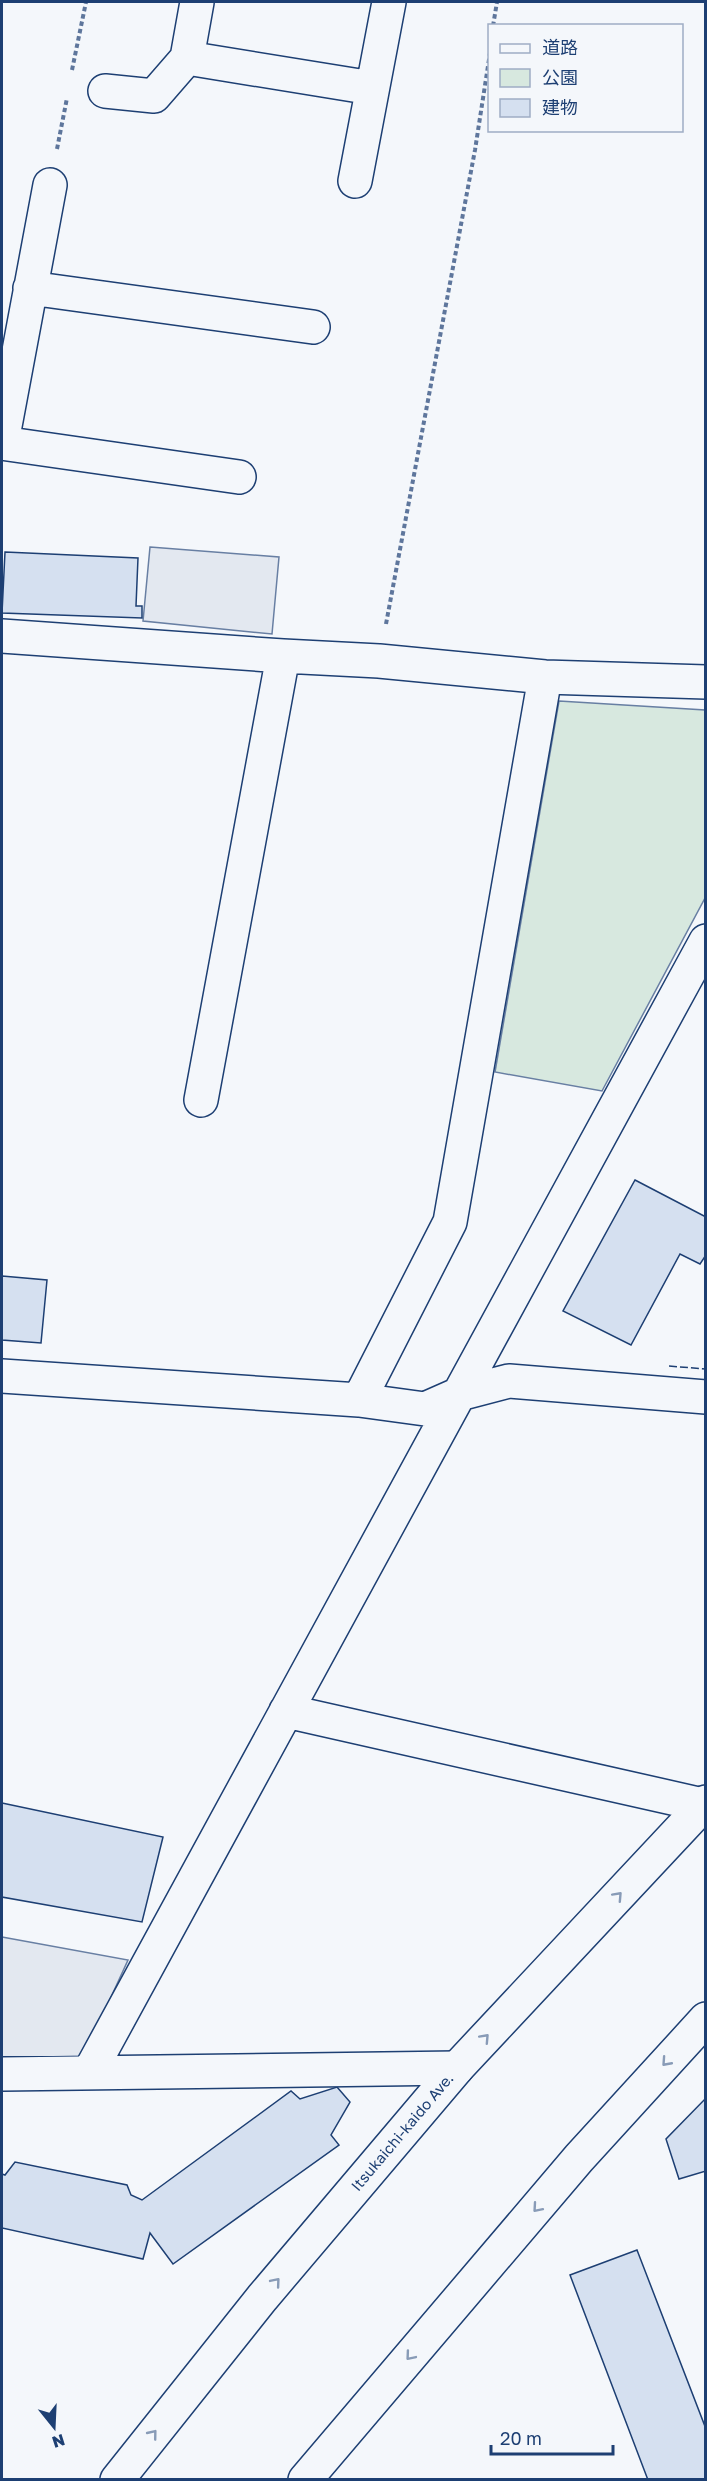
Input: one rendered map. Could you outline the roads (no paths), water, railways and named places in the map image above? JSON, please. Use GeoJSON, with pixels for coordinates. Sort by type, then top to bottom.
{"type":"FeatureCollection","features":[{"type":"Feature","properties":{"kind":"street"},"geometry":{"type":"LineString","coordinates":[[105,91],[154,96],[187,58],[197,2]]}},
{"type":"Feature","properties":{"kind":"street"},"geometry":{"type":"LineString","coordinates":[[355,181],[389,2]]}},
{"type":"Feature","properties":{"kind":"street"},"geometry":{"type":"LineString","coordinates":[[187,58],[372,88]]}},
{"type":"Feature","properties":{"kind":"street"},"geometry":{"type":"LineString","coordinates":[[50,185],[2,443],[239,477]]}},
{"type":"Feature","properties":{"kind":"street"},"geometry":{"type":"LineString","coordinates":[[30,288],[313,327]]}},
{"type":"Feature","properties":{"kind":"street"},"geometry":{"type":"LineString","coordinates":[[2,636],[379,661],[545,677],[704,674]]}},
{"type":"Feature","properties":{"kind":"street"},"geometry":{"type":"LineString","coordinates":[[201,1100],[282,656]]}},
{"type":"Feature","properties":{"kind":"street"},"geometry":{"type":"LineString","coordinates":[[359,1400],[450,1222],[545,677]]}},
{"type":"Feature","properties":{"kind":"street"},"geometry":{"type":"LineString","coordinates":[[89,2073],[459,1394],[693,991],[705,941]]}},
{"type":"Feature","properties":{"kind":"street"},"geometry":{"type":"LineString","coordinates":[[2,1376],[359,1400],[425,1409],[459,1394],[509,1381],[705,1397]]}},
{"type":"Feature","properties":{"kind":"street"},"geometry":{"type":"LineString","coordinates":[[286,1711],[704,1803]]}},
{"type":"Feature","properties":{"kind":"street","name":"Itsukaichi-kaido Ave."},"geometry":{"type":"LineString","coordinates":[[117,2480],[262,2298],[457,2068],[704,1803]]}},
{"type":"Feature","properties":{"kind":"street"},"geometry":{"type":"LineString","coordinates":[[305,2480],[579,2158],[705,2019]]}},
{"type":"Feature","properties":{"kind":"street"},"geometry":{"type":"LineString","coordinates":[[2,2074],[457,2068]]}}]}
